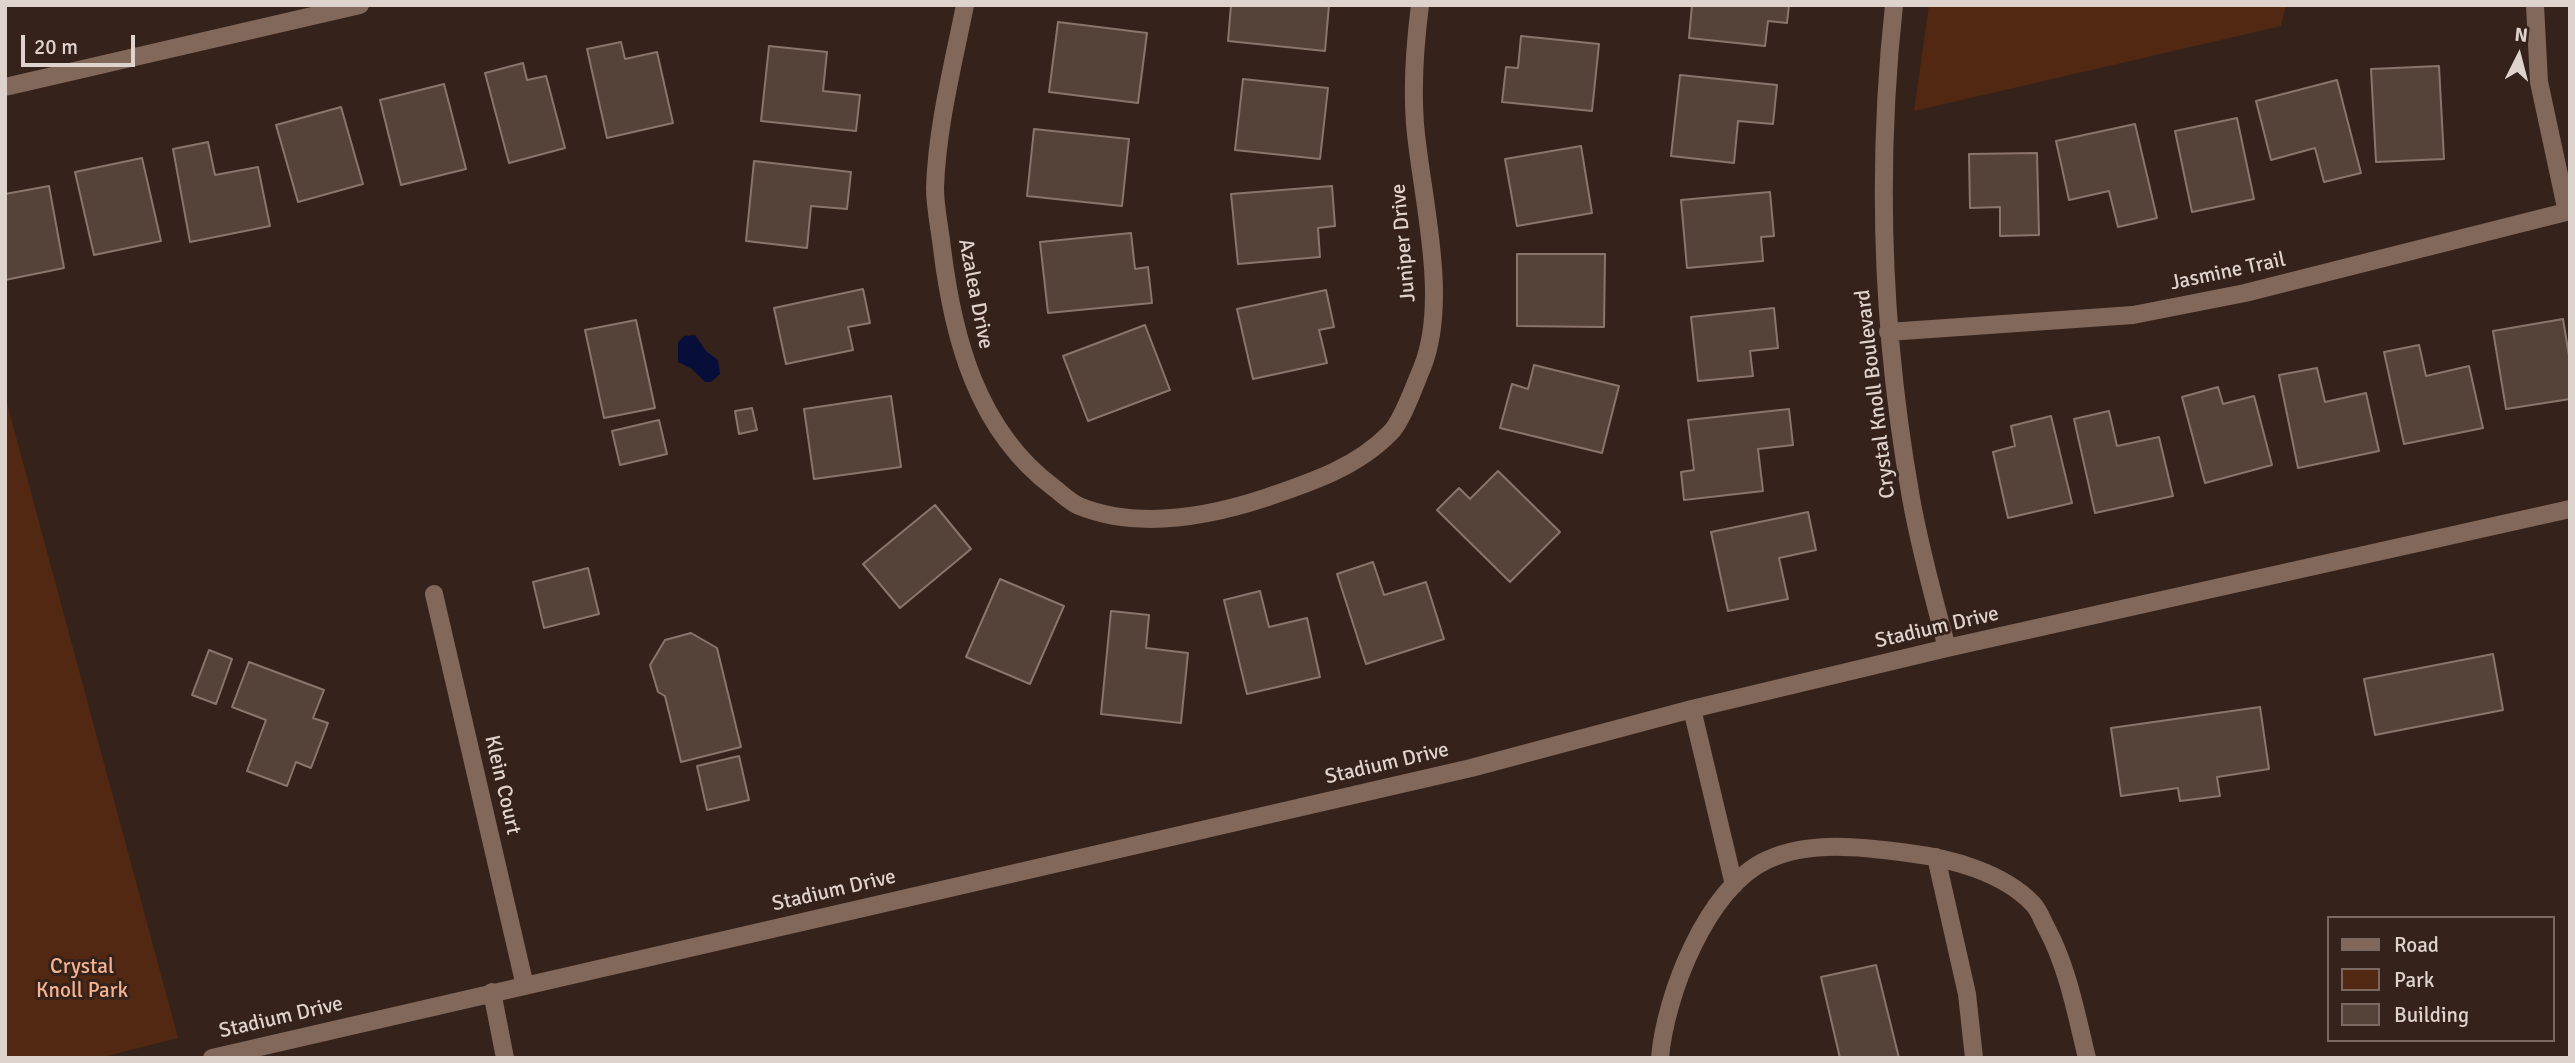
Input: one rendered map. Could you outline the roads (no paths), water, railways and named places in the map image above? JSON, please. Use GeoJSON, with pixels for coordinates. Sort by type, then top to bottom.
{"type":"FeatureCollection","features":[{"type":"Feature","properties":{"kind":"street"},"geometry":{"type":"LineString","coordinates":[[5,87],[360,5]]}},
{"type":"Feature","properties":{"kind":"street","name":"Azalea Drive"},"geometry":{"type":"LineString","coordinates":[[965,5],[944,107],[935,190],[946,276],[960,350],[993,424],[1027,467],[1078,506],[1135,519],[1180,517],[1247,504]]}},
{"type":"Feature","properties":{"kind":"street","name":"Juniper Drive"},"geometry":{"type":"LineString","coordinates":[[1247,504],[1332,475],[1392,432],[1424,364],[1432,314],[1433,263],[1415,122],[1415,41],[1420,5]]}},
{"type":"Feature","properties":{"kind":"street","name":"Crystal Knoll Boulevard"},"geometry":{"type":"LineString","coordinates":[[1894,5],[1887,69],[1882,202],[1888,332],[1911,498],[1947,648]]}},
{"type":"Feature","properties":{"kind":"street"},"geometry":{"type":"LineString","coordinates":[[2535,5],[2539,82],[2568,211]]}},
{"type":"Feature","properties":{"kind":"street","name":"Jasmine Trail"},"geometry":{"type":"LineString","coordinates":[[1888,332],[2133,315],[2245,293],[2568,211]]}},
{"type":"Feature","properties":{"kind":"street","name":"Stadium Drive"},"geometry":{"type":"LineString","coordinates":[[212,1058],[1471,768],[1692,709],[1947,648],[2570,509]]}},
{"type":"Feature","properties":{"kind":"street","name":"Klein Court"},"geometry":{"type":"LineString","coordinates":[[434,594],[526,986]]}},
{"type":"Feature","properties":{"kind":"street"},"geometry":{"type":"LineString","coordinates":[[1692,709],[1734,885]]}},
{"type":"Feature","properties":{"kind":"street"},"geometry":{"type":"LineString","coordinates":[[1660,1058],[1673,992],[1688,952],[1710,916],[1734,885],[1766,860],[1811,847],[1876,849],[1936,857],[2000,879],[2034,905],[2062,958],[2087,1058]]}},
{"type":"Feature","properties":{"kind":"street"},"geometry":{"type":"LineString","coordinates":[[1936,857],[1966,994],[1973,1058]]}},
{"type":"Feature","properties":{"kind":"street"},"geometry":{"type":"LineString","coordinates":[[492,992],[505,1058]]}},
{"type":"Feature","properties":{"kind":"park label","name":"Crystal Knoll Park"},"geometry":{"type":"Point","coordinates":[82,979]}}]}
